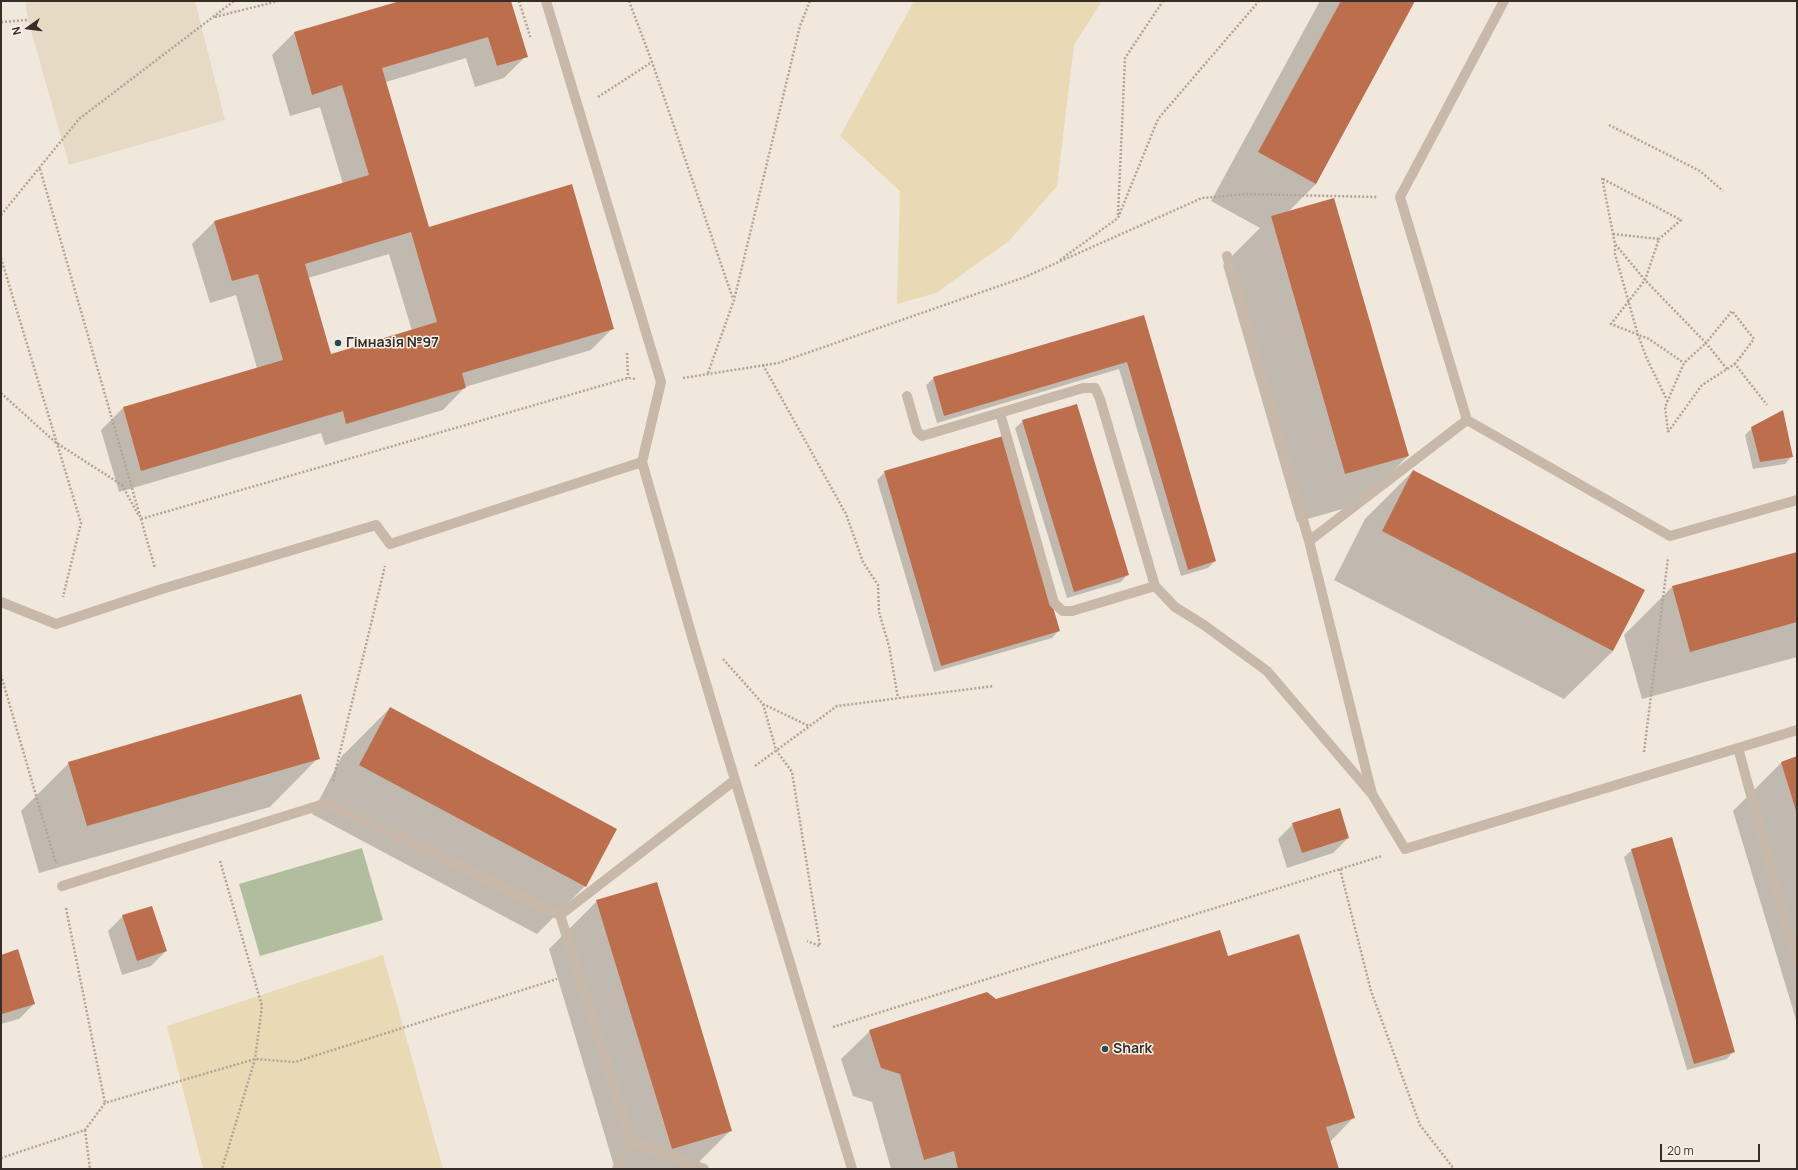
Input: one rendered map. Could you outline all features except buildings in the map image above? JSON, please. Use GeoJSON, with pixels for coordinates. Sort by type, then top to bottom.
{"type":"FeatureCollection","features":[{"type":"Feature","properties":{"kind":"lane"},"geometry":{"type":"LineString","coordinates":[[546,1],[661,382],[642,462],[695,646],[852,1169]]}},
{"type":"Feature","properties":{"kind":"lane"},"geometry":{"type":"LineString","coordinates":[[1504,1],[1400,198],[1467,420],[1670,536],[1797,500]]}},
{"type":"Feature","properties":{"kind":"lane"},"geometry":{"type":"LineString","coordinates":[[1227,256],[1309,541],[1372,794]]}},
{"type":"Feature","properties":{"kind":"lane"},"geometry":{"type":"LineString","coordinates":[[907,396],[917,431],[922,436],[1083,388],[1095,388],[1100,399],[1155,586],[1175,607],[1204,625],[1267,671],[1372,794],[1404,850],[1797,730]]}},
{"type":"Feature","properties":{"kind":"lane"},"geometry":{"type":"LineString","coordinates":[[1000,413],[1054,603],[1063,610],[1072,611],[1155,586]]}},
{"type":"Feature","properties":{"kind":"lane"},"geometry":{"type":"LineString","coordinates":[[1309,541],[1467,420]]}},
{"type":"Feature","properties":{"kind":"lane"},"geometry":{"type":"LineString","coordinates":[[1,602],[56,624],[162,589],[376,525],[390,544],[642,462]]}},
{"type":"Feature","properties":{"kind":"lane"},"geometry":{"type":"LineString","coordinates":[[1738,748],[1797,963]]}},
{"type":"Feature","properties":{"kind":"lane"},"geometry":{"type":"LineString","coordinates":[[560,915],[735,780]]}},
{"type":"Feature","properties":{"kind":"lane"},"geometry":{"type":"LineString","coordinates":[[62,886],[214,840],[327,803],[560,915],[631,1141],[617,1169]]}},
{"type":"Feature","properties":{"kind":"lane"},"geometry":{"type":"LineString","coordinates":[[631,1141],[704,1169]]}},
{"type":"Feature","properties":{"kind":"path"},"geometry":{"type":"LineString","coordinates":[[1,215],[40,169],[79,119],[234,1]]}},
{"type":"Feature","properties":{"kind":"path"},"geometry":{"type":"LineString","coordinates":[[213,17],[278,1]]}},
{"type":"Feature","properties":{"kind":"path"},"geometry":{"type":"LineString","coordinates":[[629,1],[652,62],[734,300]]}},
{"type":"Feature","properties":{"kind":"path"},"geometry":{"type":"LineString","coordinates":[[708,374],[734,300],[800,26],[810,1]]}},
{"type":"Feature","properties":{"kind":"path"},"geometry":{"type":"LineString","coordinates":[[1118,218],[1125,58],[1163,1]]}},
{"type":"Feature","properties":{"kind":"path"},"geometry":{"type":"LineString","coordinates":[[1056,263],[1118,218],[1158,119],[1259,1]]}},
{"type":"Feature","properties":{"kind":"path"},"geometry":{"type":"LineString","coordinates":[[1,22],[28,20]]}},
{"type":"Feature","properties":{"kind":"path"},"geometry":{"type":"LineString","coordinates":[[597,97],[652,62]]}},
{"type":"Feature","properties":{"kind":"path"},"geometry":{"type":"LineString","coordinates":[[1609,125],[1700,171],[1724,191]]}},
{"type":"Feature","properties":{"kind":"path"},"geometry":{"type":"LineString","coordinates":[[40,169],[162,589]]}},
{"type":"Feature","properties":{"kind":"path"},"geometry":{"type":"LineString","coordinates":[[1668,400],[1647,360],[1638,335],[1629,301],[1615,254],[1616,244],[1602,178],[1681,220],[1659,239],[1645,280],[1629,301],[1611,324],[1638,335],[1649,339],[1684,363]]}},
{"type":"Feature","properties":{"kind":"path"},"geometry":{"type":"LineString","coordinates":[[141,520],[628,378],[661,382],[778,363],[1026,277],[1202,198],[1246,194],[1400,198]]}},
{"type":"Feature","properties":{"kind":"path"},"geometry":{"type":"LineString","coordinates":[[1614,234],[1659,239]]}},
{"type":"Feature","properties":{"kind":"path"},"geometry":{"type":"LineString","coordinates":[[1616,244],[1645,280],[1706,343],[1727,369]]}},
{"type":"Feature","properties":{"kind":"path"},"geometry":{"type":"LineString","coordinates":[[1,258],[55,442],[81,523],[56,624]]}},
{"type":"Feature","properties":{"kind":"path"},"geometry":{"type":"LineString","coordinates":[[1732,312],[1754,339],[1735,364],[1702,385],[1668,432],[1665,406],[1684,363],[1706,343],[1732,312]]}},
{"type":"Feature","properties":{"kind":"path"},"geometry":{"type":"LineString","coordinates":[[1735,364],[1767,405]]}},
{"type":"Feature","properties":{"kind":"path"},"geometry":{"type":"LineString","coordinates":[[763,365],[846,514],[864,562],[878,585],[879,612],[889,646],[898,698]]}},
{"type":"Feature","properties":{"kind":"path"},"geometry":{"type":"LineString","coordinates":[[1,393],[55,442],[122,485],[141,520]]}},
{"type":"Feature","properties":{"kind":"path"},"geometry":{"type":"LineString","coordinates":[[1641,777],[1670,536]]}},
{"type":"Feature","properties":{"kind":"path"},"geometry":{"type":"LineString","coordinates":[[327,803],[390,544]]}},
{"type":"Feature","properties":{"kind":"path"},"geometry":{"type":"LineString","coordinates":[[695,646],[726,660],[763,704],[776,750],[792,772],[820,946],[781,931]]}},
{"type":"Feature","properties":{"kind":"path"},"geometry":{"type":"LineString","coordinates":[[735,780],[837,706],[994,686]]}},
{"type":"Feature","properties":{"kind":"path"},"geometry":{"type":"LineString","coordinates":[[763,704],[809,726]]}},
{"type":"Feature","properties":{"kind":"path"},"geometry":{"type":"LineString","coordinates":[[214,840],[262,1006],[254,1059],[222,1169]]}},
{"type":"Feature","properties":{"kind":"path"},"geometry":{"type":"LineString","coordinates":[[812,1034],[1404,850]]}},
{"type":"Feature","properties":{"kind":"path"},"geometry":{"type":"LineString","coordinates":[[1340,869],[1371,991],[1420,1125],[1454,1169]]}},
{"type":"Feature","properties":{"kind":"path"},"geometry":{"type":"LineString","coordinates":[[1,1158],[86,1130],[105,1103],[254,1059],[295,1062],[578,972]]}},
{"type":"Feature","properties":{"kind":"path"},"geometry":{"type":"LineString","coordinates":[[86,1130],[90,1169]]}},
{"type":"Feature","properties":{"kind":"green space"},"geometry":{"type":"Polygon","coordinates":[[[362,848],[383,920],[260,956],[239,884],[362,848]]]}},
{"type":"Feature","properties":{"kind":"sand"},"geometry":{"type":"Polygon","coordinates":[[[914,1],[1102,1],[1074,45],[1057,186],[1009,241],[936,293],[897,304],[900,191],[840,136],[914,1]]]}},
{"type":"Feature","properties":{"kind":"sand"},"geometry":{"type":"Polygon","coordinates":[[[383,955],[443,1169],[203,1169],[167,1026],[383,955]]]}},
{"type":"Feature","properties":{"kind":"shaded area"},"geometry":{"type":"Polygon","coordinates":[[[25,1],[195,1],[225,120],[69,165],[28,20],[25,1]]]}},
{"type":"Feature","properties":{"kind":"place","name":"Гімназія №97"},"geometry":{"type":"Point","coordinates":[338,343]}},
{"type":"Feature","properties":{"kind":"place","name":"Shark"},"geometry":{"type":"Point","coordinates":[1105,1049]}}]}
